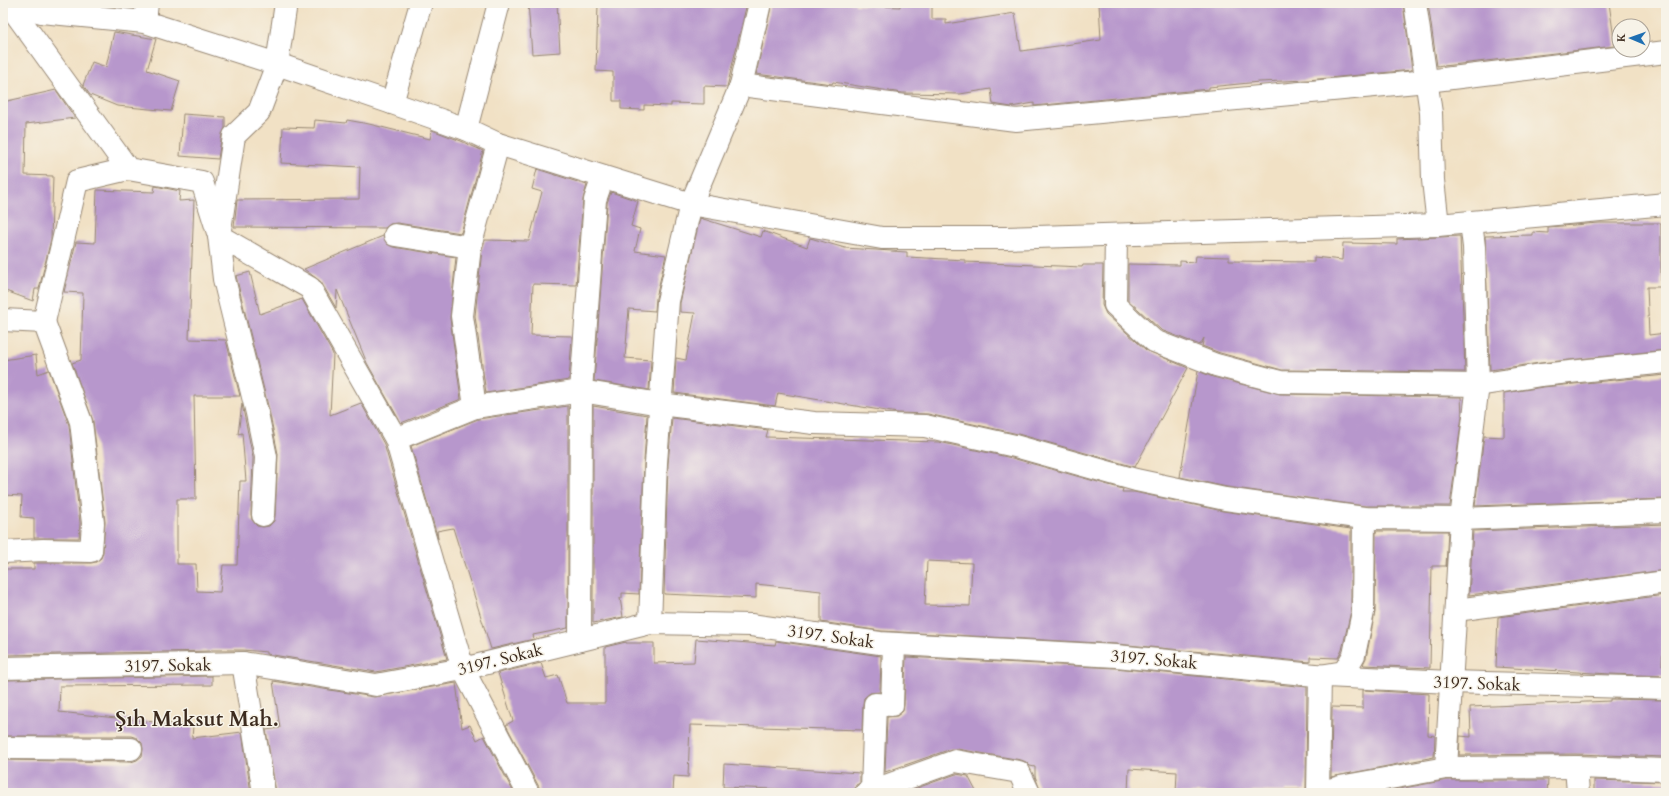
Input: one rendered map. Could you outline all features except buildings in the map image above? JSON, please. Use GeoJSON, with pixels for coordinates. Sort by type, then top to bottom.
{"type":"FeatureCollection","features":[{"type":"Feature","properties":{"kind":"street"},"geometry":{"type":"LineString","coordinates":[[8,3],[41,12],[146,13],[277,64],[392,103],[466,130],[498,144],[691,204],[882,238],[1116,236],[1438,224],[1666,204]]}},
{"type":"Feature","properties":{"kind":"street"},"geometry":{"type":"LineString","coordinates":[[8,3],[128,169]]}},
{"type":"Feature","properties":{"kind":"street"},"geometry":{"type":"LineString","coordinates":[[219,236],[234,136],[259,112],[277,64],[286,3]]}},
{"type":"Feature","properties":{"kind":"street"},"geometry":{"type":"LineString","coordinates":[[392,103],[421,3]]}},
{"type":"Feature","properties":{"kind":"street"},"geometry":{"type":"LineString","coordinates":[[466,130],[499,3]]}},
{"type":"Feature","properties":{"kind":"street"},"geometry":{"type":"LineString","coordinates":[[650,623],[660,404],[668,301],[691,204],[741,85],[760,3]]}},
{"type":"Feature","properties":{"kind":"street"},"geometry":{"type":"LineString","coordinates":[[1415,3],[1432,113],[1433,180],[1438,224]]}},
{"type":"Feature","properties":{"kind":"street"},"geometry":{"type":"LineString","coordinates":[[741,85],[1016,120],[1428,81],[1666,52]]}},
{"type":"Feature","properties":{"kind":"street"},"geometry":{"type":"LineString","coordinates":[[474,407],[462,316],[470,247],[498,144]]}},
{"type":"Feature","properties":{"kind":"street"},"geometry":{"type":"LineString","coordinates":[[3,552],[44,550],[91,551],[93,523],[80,422],[44,322],[77,181],[128,169],[202,182],[219,236],[224,279],[257,413],[266,457],[263,515]]}},
{"type":"Feature","properties":{"kind":"street"},"geometry":{"type":"LineString","coordinates":[[580,640],[581,391],[595,200],[603,177]]}},
{"type":"Feature","properties":{"kind":"street"},"geometry":{"type":"LineString","coordinates":[[1446,768],[1461,519],[1478,386],[1474,247],[1471,222]]}},
{"type":"Feature","properties":{"kind":"street"},"geometry":{"type":"LineString","coordinates":[[395,235],[470,247]]}},
{"type":"Feature","properties":{"kind":"street"},"geometry":{"type":"LineString","coordinates":[[219,236],[310,288],[396,439],[463,669],[528,793]]}},
{"type":"Feature","properties":{"kind":"street"},"geometry":{"type":"LineString","coordinates":[[1116,236],[1115,305],[1154,341],[1216,365],[1280,382],[1478,386],[1541,375],[1666,362]]}},
{"type":"Feature","properties":{"kind":"street"},"geometry":{"type":"LineString","coordinates":[[3,320],[44,322]]}},
{"type":"Feature","properties":{"kind":"street"},"geometry":{"type":"LineString","coordinates":[[396,439],[474,407],[581,391],[660,404],[814,423],[925,426],[1015,446],[1136,480],[1217,497],[1288,509],[1364,518],[1461,519],[1666,511]]}},
{"type":"Feature","properties":{"kind":"street"},"geometry":{"type":"LineString","coordinates":[[1364,518],[1363,612],[1354,655],[1344,672],[1320,676],[1318,793],[1340,787],[1446,768],[1576,767],[1666,770]]}},
{"type":"Feature","properties":{"kind":"street"},"geometry":{"type":"LineString","coordinates":[[1456,610],[1666,582]]}},
{"type":"Feature","properties":{"kind":"street","name":"3197. Sokak"},"geometry":{"type":"LineString","coordinates":[[3,668],[243,663],[376,685],[463,669],[650,623],[751,625],[880,643],[1116,656],[1320,676],[1450,682],[1666,688]]}},
{"type":"Feature","properties":{"kind":"street"},"geometry":{"type":"LineString","coordinates":[[894,644],[892,705],[875,704],[869,792],[955,761],[1019,772],[1029,793]]}},
{"type":"Feature","properties":{"kind":"street"},"geometry":{"type":"LineString","coordinates":[[243,663],[264,793]]}},
{"type":"Feature","properties":{"kind":"street"},"geometry":{"type":"LineString","coordinates":[[3,748],[131,749]]}},
{"type":"Feature","properties":{"kind":"street"},"geometry":{"type":"LineString","coordinates":[[1576,767],[1578,793]]}},
{"type":"Feature","properties":{"kind":"district","name":"Şıh Maksut Mah."},"geometry":{"type":"Point","coordinates":[197,719]}}]}
